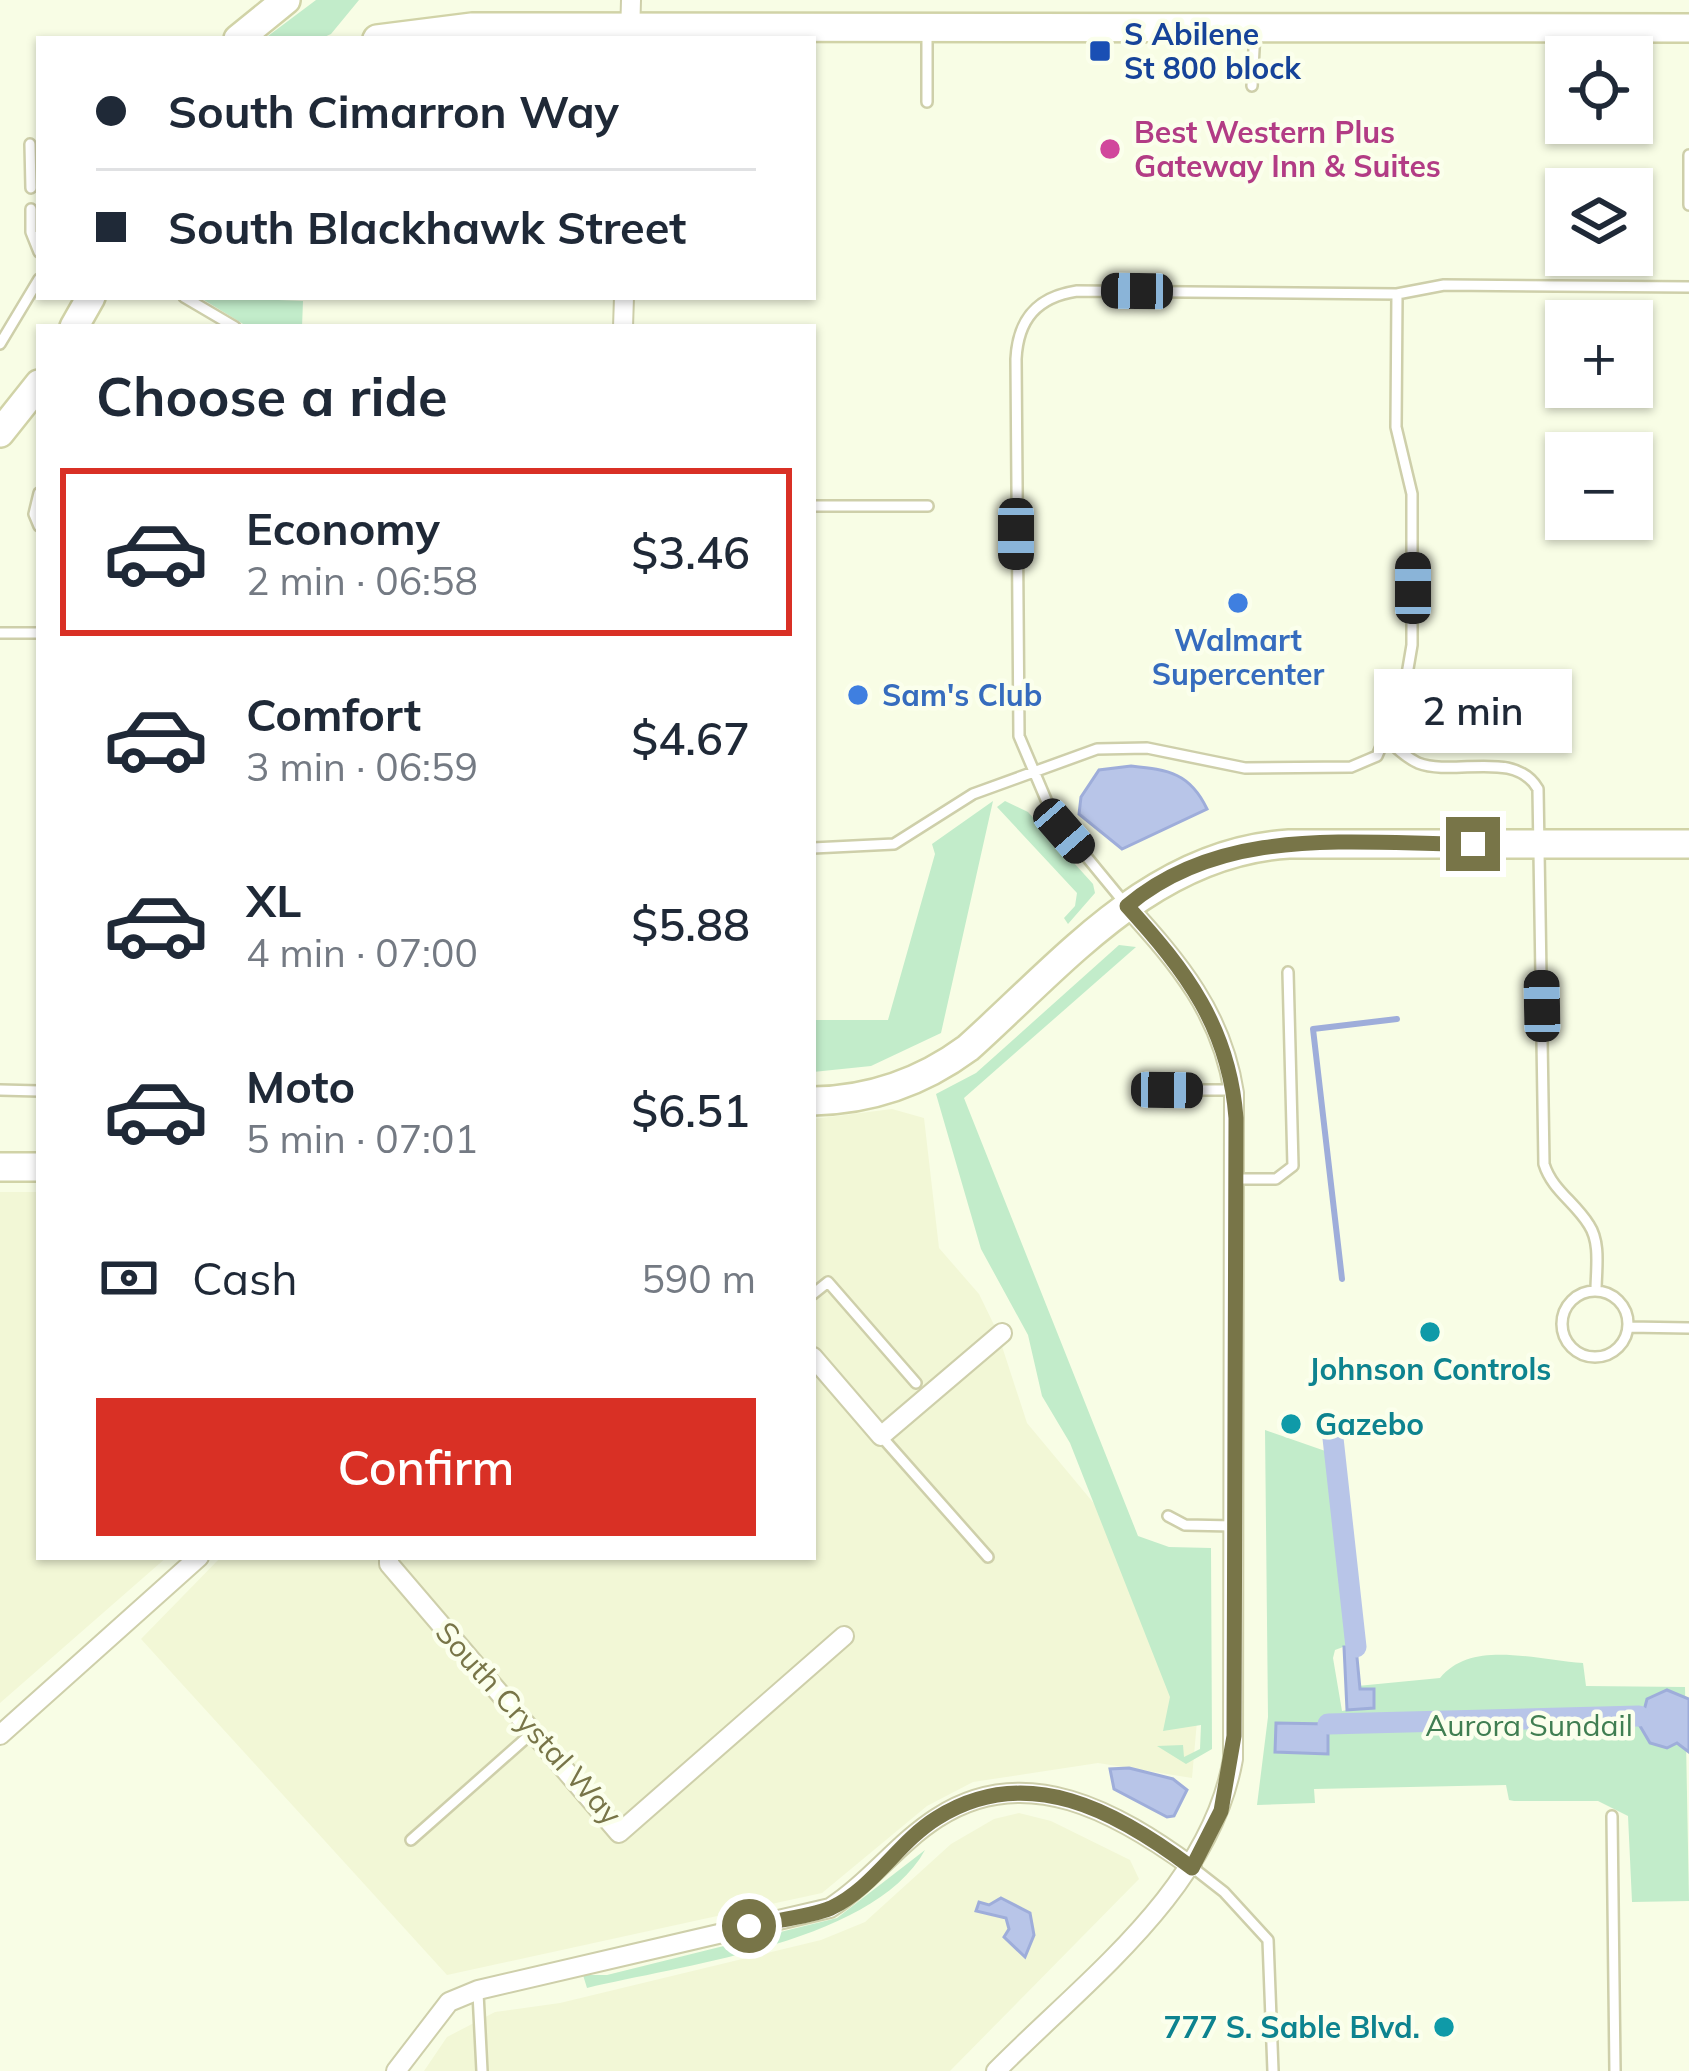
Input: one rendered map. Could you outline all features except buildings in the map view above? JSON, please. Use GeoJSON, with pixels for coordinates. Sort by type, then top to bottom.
{"type":"FeatureCollection","features":[{"type":"Feature","properties":{"kind":"main road"},"geometry":{"type":"LineString","coordinates":[[242,36],[286,0]]}},
{"type":"Feature","properties":{"kind":"main road"},"geometry":{"type":"LineString","coordinates":[[397,36],[449,28],[631,22],[1689,28]]}},
{"type":"Feature","properties":{"kind":"main road"},"geometry":{"type":"LineString","coordinates":[[0,434],[36,388]]}},
{"type":"Feature","properties":{"kind":"main road"},"geometry":{"type":"LineString","coordinates":[[816,1101],[874,1094],[938,1068],[968,1048],[1127,906],[1178,871],[1250,848],[1689,844]]}},
{"type":"Feature","properties":{"kind":"main road"},"geometry":{"type":"LineString","coordinates":[[0,1167],[36,1167]]}},
{"type":"Feature","properties":{"kind":"street"},"geometry":{"type":"LineString","coordinates":[[996,2071],[1192,1868],[1218,1819],[1233,1759],[1234,1090],[1223,1043],[1198,991],[1127,906]]}},
{"type":"Feature","properties":{"kind":"street"},"geometry":{"type":"LineString","coordinates":[[816,1360],[881,1436],[1002,1333]]}},
{"type":"Feature","properties":{"kind":"street"},"geometry":{"type":"LineString","coordinates":[[0,1735],[196,1560]]}},
{"type":"Feature","properties":{"kind":"street","name":"South Crystal Way"},"geometry":{"type":"LineString","coordinates":[[388,1560],[620,1833],[844,1636]]}},
{"type":"Feature","properties":{"kind":"street"},"geometry":{"type":"LineString","coordinates":[[396,2071],[448,2002],[478,1990],[830,1908],[864,1886],[937,1818],[1017,1791],[1042,1792],[1097,1809],[1142,1830],[1192,1868]]}},
{"type":"Feature","properties":{"kind":"lane"},"geometry":{"type":"LineString","coordinates":[[927,27],[927,102]]}},
{"type":"Feature","properties":{"kind":"lane"},"geometry":{"type":"LineString","coordinates":[[1252,86],[1255,27]]}},
{"type":"Feature","properties":{"kind":"lane"},"geometry":{"type":"LineString","coordinates":[[30,144],[31,188]]}},
{"type":"Feature","properties":{"kind":"lane"},"geometry":{"type":"LineString","coordinates":[[1689,155],[1689,205]]}},
{"type":"Feature","properties":{"kind":"lane"},"geometry":{"type":"LineString","coordinates":[[31,209],[36,236]]}},
{"type":"Feature","properties":{"kind":"lane"},"geometry":{"type":"LineString","coordinates":[[0,344],[36,284]]}},
{"type":"Feature","properties":{"kind":"lane"},"geometry":{"type":"LineString","coordinates":[[1127,906],[1064,831],[1030,771],[1016,708],[1016,359],[1018,332],[1031,311],[1052,296],[1077,291],[1397,294],[1444,285],[1689,287]]}},
{"type":"Feature","properties":{"kind":"lane"},"geometry":{"type":"LineString","coordinates":[[816,848],[894,844],[973,794],[1080,752],[1115,747],[1161,750],[1226,766],[1351,767],[1370,761],[1387,739],[1408,679],[1412,482],[1396,427],[1397,294]]}},
{"type":"Feature","properties":{"kind":"lane"},"geometry":{"type":"LineString","coordinates":[[189,300],[230,324]]}},
{"type":"Feature","properties":{"kind":"lane"},"geometry":{"type":"LineString","coordinates":[[816,506],[928,506]]}},
{"type":"Feature","properties":{"kind":"lane"},"geometry":{"type":"LineString","coordinates":[[0,633],[36,633]]}},
{"type":"Feature","properties":{"kind":"lane"},"geometry":{"type":"LineString","coordinates":[[1387,739],[1419,763],[1523,772],[1538,789],[1544,1164],[1550,1180],[1590,1226],[1596,1241],[1596,1291]]}},
{"type":"Feature","properties":{"kind":"lane"},"geometry":{"type":"LineString","coordinates":[[1236,1179],[1276,1179],[1293,1166],[1288,972]]}},
{"type":"Feature","properties":{"kind":"lane"},"geometry":{"type":"LineString","coordinates":[[0,1090],[36,1091]]}},
{"type":"Feature","properties":{"kind":"lane"},"geometry":{"type":"LineString","coordinates":[[1167,1090],[1234,1090]]}},
{"type":"Feature","properties":{"kind":"lane"},"geometry":{"type":"LineString","coordinates":[[816,1292],[828,1282],[916,1383]]}},
{"type":"Feature","properties":{"kind":"lane"},"geometry":{"type":"LineString","coordinates":[[1596,1291],[1623,1307],[1628,1327],[1620,1346],[1604,1356],[1584,1356],[1567,1343],[1562,1323],[1568,1304],[1596,1291]]}},
{"type":"Feature","properties":{"kind":"lane"},"geometry":{"type":"LineString","coordinates":[[1628,1327],[1689,1328]]}},
{"type":"Feature","properties":{"kind":"lane"},"geometry":{"type":"LineString","coordinates":[[881,1436],[988,1557]]}},
{"type":"Feature","properties":{"kind":"lane"},"geometry":{"type":"LineString","coordinates":[[1168,1516],[1185,1525],[1235,1526]]}},
{"type":"Feature","properties":{"kind":"lane"},"geometry":{"type":"LineString","coordinates":[[411,1840],[533,1732]]}},
{"type":"Feature","properties":{"kind":"lane"},"geometry":{"type":"LineString","coordinates":[[1612,1816],[1616,2071]]}},
{"type":"Feature","properties":{"kind":"lane"},"geometry":{"type":"LineString","coordinates":[[1192,1868],[1224,1892],[1268,1940],[1273,2071]]}},
{"type":"Feature","properties":{"kind":"lane"},"geometry":{"type":"LineString","coordinates":[[478,1990],[482,2071]]}},
{"type":"Feature","properties":{"kind":"shaded area"},"geometry":{"type":"Polygon","coordinates":[[[892,1109],[924,1118],[939,1248],[979,1294],[997,1331],[1027,1423],[1136,1554],[1197,1721],[1192,1778],[1098,1763],[973,1782],[927,1806],[822,1893],[447,1975],[141,1639],[218,1560],[816,1560],[816,1119],[892,1109]]]}},
{"type":"Feature","properties":{"kind":"shaded area"},"geometry":{"type":"Polygon","coordinates":[[[0,1192],[36,1192],[36,1560],[164,1560],[0,1703],[0,1192]]]}},
{"type":"Feature","properties":{"kind":"shaded area"},"geometry":{"type":"Polygon","coordinates":[[[1019,1813],[1051,1821],[1130,1860],[1139,1879],[950,2071],[424,2071],[447,2037],[495,2012],[560,2003],[821,1940],[865,1922],[951,1844],[994,1819],[1019,1813]]]}},
{"type":"Feature","properties":{"kind":"green space"},"geometry":{"type":"Polygon","coordinates":[[[316,0],[359,0],[327,36],[268,36],[316,0]]]}},
{"type":"Feature","properties":{"kind":"green space"},"geometry":{"type":"Polygon","coordinates":[[[204,300],[303,301],[302,324],[243,324],[204,300]]]}},
{"type":"Feature","properties":{"kind":"green space"},"geometry":{"type":"Polygon","coordinates":[[[993,801],[941,1033],[871,1066],[816,1072],[816,1020],[888,1020],[935,854],[932,844],[993,801]]]}},
{"type":"Feature","properties":{"kind":"green space"},"geometry":{"type":"Polygon","coordinates":[[[1005,801],[1028,812],[1093,884],[1095,893],[1068,924],[1064,918],[1075,906],[1077,893],[997,807],[1005,801]]]}},
{"type":"Feature","properties":{"kind":"green space"},"geometry":{"type":"Polygon","coordinates":[[[1119,945],[1136,947],[964,1098],[1138,1536],[1169,1547],[1211,1548],[1212,1749],[1186,1764],[1157,1746],[1183,1745],[1184,1757],[1200,1749],[1201,1725],[1163,1731],[1170,1697],[1070,1443],[1042,1396],[1028,1335],[981,1249],[936,1094],[976,1073],[1119,945]]]}},
{"type":"Feature","properties":{"kind":"green space","name":"Aurora Sundail"},"geometry":{"type":"Polygon","coordinates":[[[1265,1430],[1331,1453],[1351,1644],[1335,1650],[1333,1658],[1342,1711],[1347,1710],[1347,1687],[1440,1678],[1453,1666],[1486,1655],[1583,1663],[1586,1686],[1685,1687],[1689,1901],[1632,1902],[1628,1816],[1598,1801],[1514,1801],[1509,1800],[1506,1785],[1314,1789],[1315,1803],[1257,1805],[1268,1717],[1265,1430]]]}},
{"type":"Feature","properties":{"kind":"green space"},"geometry":{"type":"Polygon","coordinates":[[[925,1850],[900,1881],[865,1907],[821,1928],[723,1958],[587,1988],[583,1975],[607,1975],[837,1918],[925,1850]]]}},
{"type":"Feature","properties":{"kind":"water"},"geometry":{"type":"Polygon","coordinates":[[[1157,769],[1186,781],[1207,809],[1122,849],[1079,814],[1081,797],[1099,770],[1157,769]]]}},
{"type":"Feature","properties":{"kind":"water"},"geometry":{"type":"Polygon","coordinates":[[[1344,1647],[1356,1647],[1360,1689],[1374,1689],[1374,1708],[1347,1710],[1344,1647]]]}},
{"type":"Feature","properties":{"kind":"water"},"geometry":{"type":"Polygon","coordinates":[[[1667,1690],[1689,1699],[1689,1752],[1677,1743],[1667,1748],[1650,1743],[1640,1726],[1647,1699],[1667,1690]]]}},
{"type":"Feature","properties":{"kind":"water"},"geometry":{"type":"Polygon","coordinates":[[[1276,1723],[1328,1724],[1328,1754],[1275,1752],[1276,1723]]]}},
{"type":"Feature","properties":{"kind":"water"},"geometry":{"type":"Polygon","coordinates":[[[1129,1768],[1173,1779],[1187,1790],[1174,1816],[1167,1817],[1114,1789],[1110,1769],[1129,1768]]]}},
{"type":"Feature","properties":{"kind":"water"},"geometry":{"type":"Polygon","coordinates":[[[1001,1898],[1030,1913],[1034,1935],[1025,1957],[1004,1937],[1009,1929],[1006,1918],[976,1911],[979,1902],[989,1905],[1001,1898]]]}},
{"type":"Feature","properties":{"kind":"waterway"},"geometry":{"type":"LineString","coordinates":[[1342,1279],[1313,1029],[1397,1019]]}},
{"type":"Feature","properties":{"kind":"waterway"},"geometry":{"type":"LineString","coordinates":[[1332,1429],[1356,1647]]}},
{"type":"Feature","properties":{"kind":"waterway"},"geometry":{"type":"LineString","coordinates":[[1328,1724],[1639,1716]]}},
{"type":"Feature","properties":{"kind":"place","name":"S Abilene St 800 block"},"geometry":{"type":"Point","coordinates":[1100,51]}},
{"type":"Feature","properties":{"kind":"place","name":"Best Western Plus Gateway Inn & Suites"},"geometry":{"type":"Point","coordinates":[1110,149]}},
{"type":"Feature","properties":{"kind":"place","name":"Walmart Supercenter"},"geometry":{"type":"Point","coordinates":[1238,603]}},
{"type":"Feature","properties":{"kind":"place","name":"Sam's Club"},"geometry":{"type":"Point","coordinates":[858,695]}},
{"type":"Feature","properties":{"kind":"place","name":"Johnson Controls"},"geometry":{"type":"Point","coordinates":[1430,1332]}},
{"type":"Feature","properties":{"kind":"place","name":"Gazebo"},"geometry":{"type":"Point","coordinates":[1291,1424]}},
{"type":"Feature","properties":{"kind":"place","name":"777 S. Sable Blvd."},"geometry":{"type":"Point","coordinates":[1444,2027]}},
{"type":"Feature","properties":{"kind":"route"},"geometry":{"type":"LineString","coordinates":[[749,1926],[830,1908],[864,1886],[937,1818],[1017,1791],[1070,1798],[1097,1809],[1142,1830],[1192,1868],[1221,1811],[1233,1759],[1236,1118],[1228,1058],[1210,1011],[1175,959],[1127,906],[1178,871],[1228,852],[1266,845],[1473,844]]}}]}
